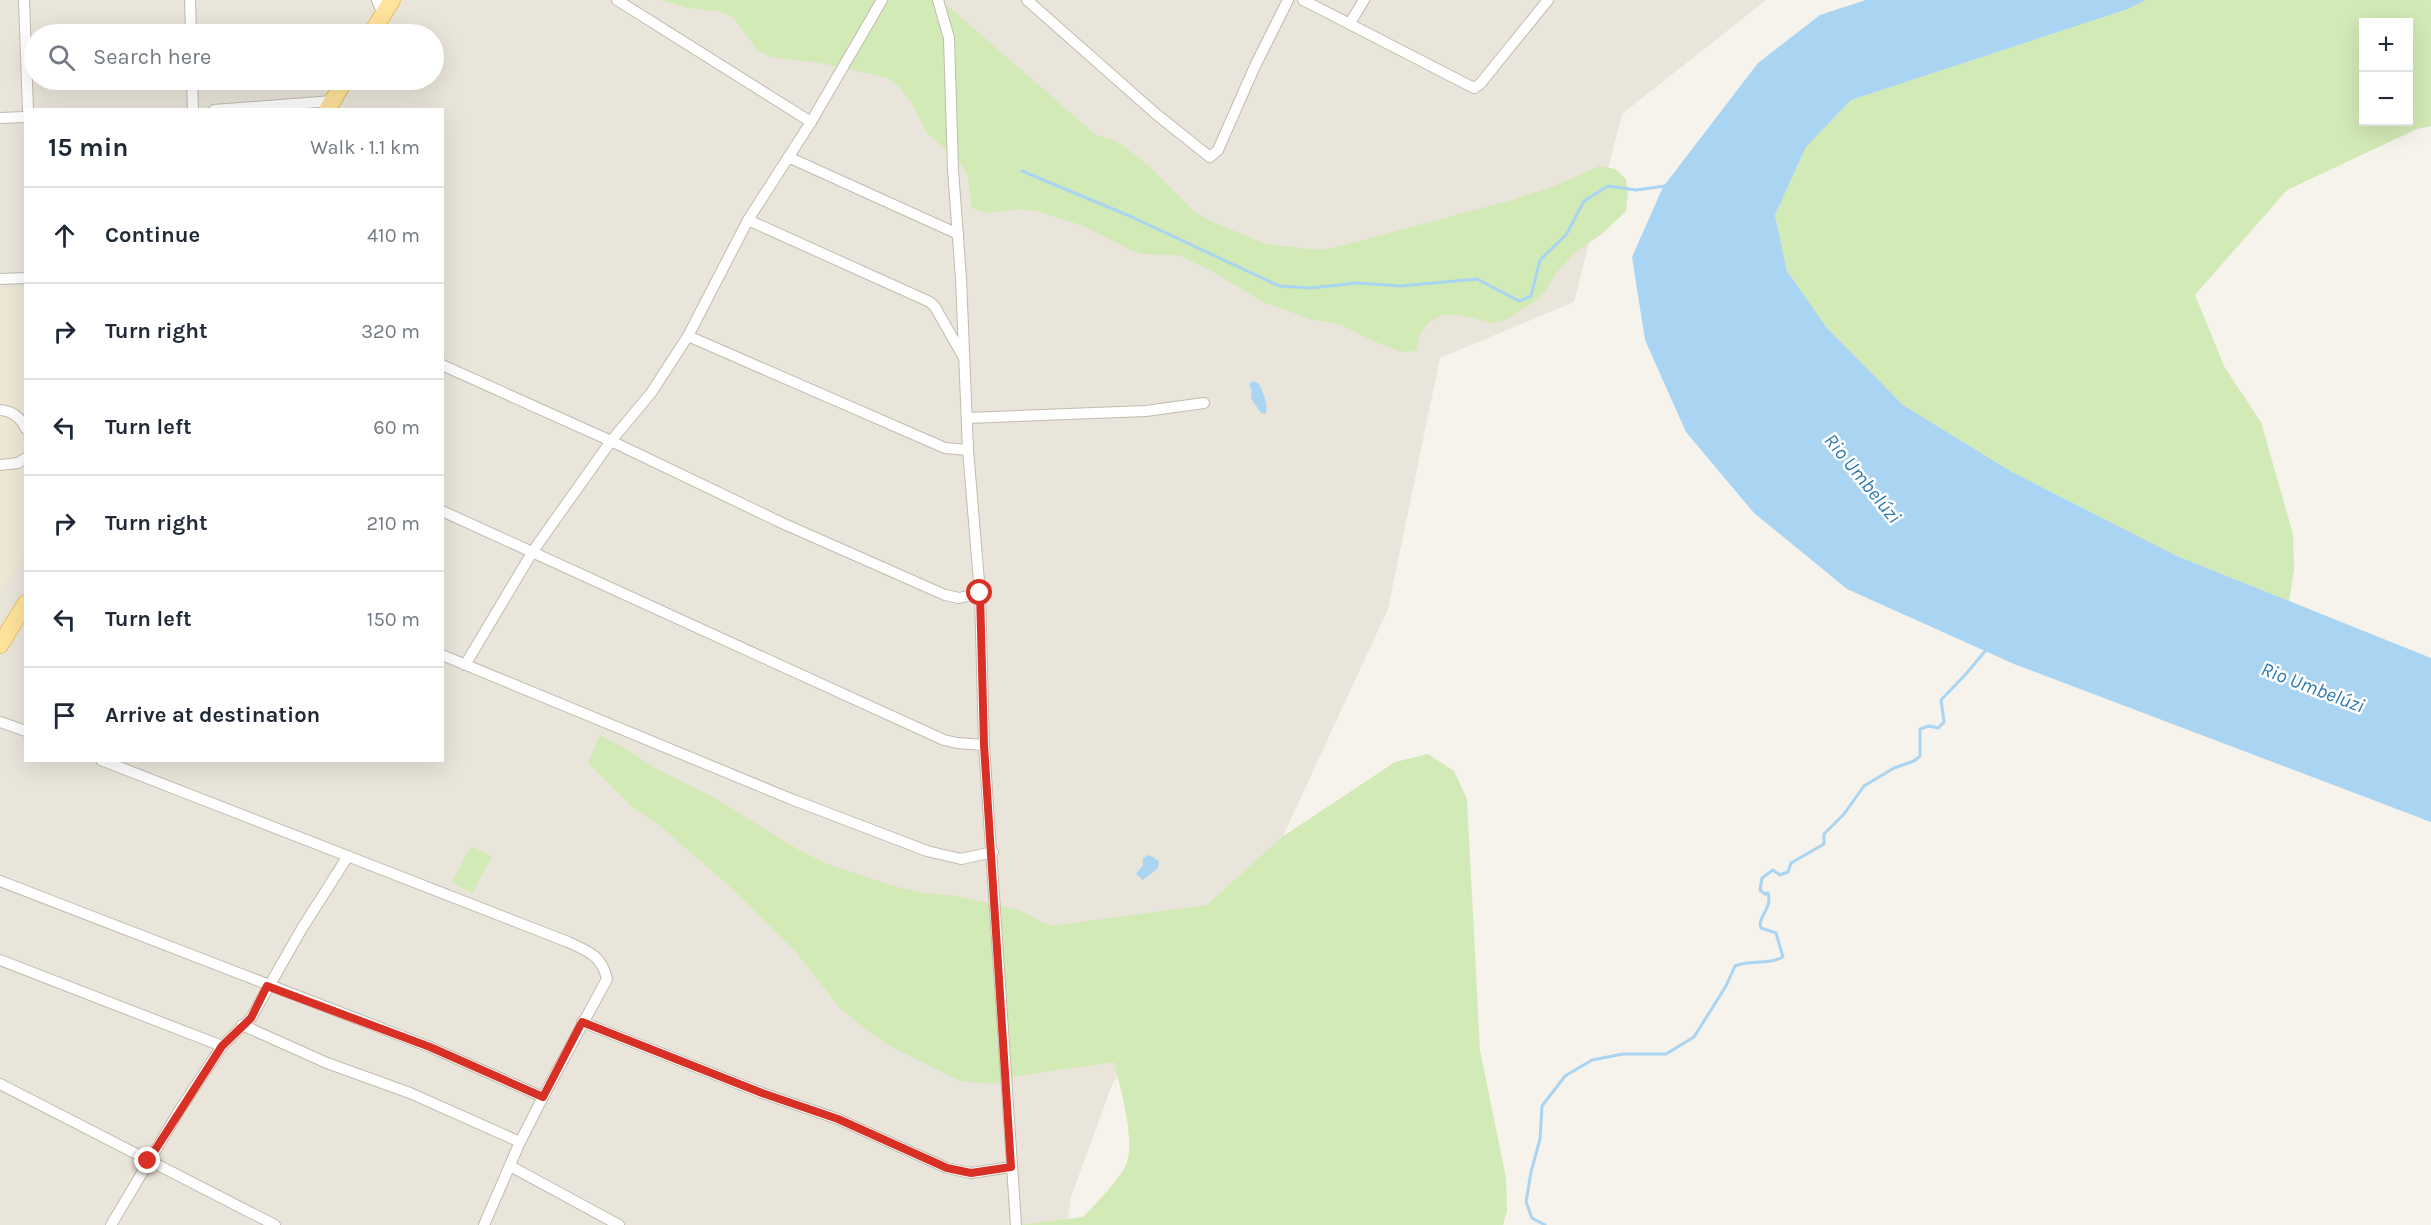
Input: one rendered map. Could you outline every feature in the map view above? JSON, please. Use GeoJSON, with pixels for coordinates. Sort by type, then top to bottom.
{"type":"FeatureCollection","features":[{"type":"Feature","properties":{"kind":"main road"},"geometry":{"type":"LineString","coordinates":[[374,24],[380,7],[392,0]]}},
{"type":"Feature","properties":{"kind":"main road"},"geometry":{"type":"LineString","coordinates":[[329,105],[339,90]]}},
{"type":"Feature","properties":{"kind":"main road"},"geometry":{"type":"LineString","coordinates":[[0,645],[24,606]]}},
{"type":"Feature","properties":{"kind":"street"},"geometry":{"type":"LineString","coordinates":[[24,0],[25,24]]}},
{"type":"Feature","properties":{"kind":"street"},"geometry":{"type":"LineString","coordinates":[[190,0],[191,24]]}},
{"type":"Feature","properties":{"kind":"street"},"geometry":{"type":"LineString","coordinates":[[617,0],[811,122]]}},
{"type":"Feature","properties":{"kind":"street"},"geometry":{"type":"LineString","coordinates":[[465,665],[533,551],[611,441],[651,393],[688,336],[748,220],[811,122],[882,0]]}},
{"type":"Feature","properties":{"kind":"street"},"geometry":{"type":"LineString","coordinates":[[938,0],[949,38],[953,170],[965,359],[968,450],[980,593],[984,745],[993,852],[1016,1225]]}},
{"type":"Feature","properties":{"kind":"street"},"geometry":{"type":"LineString","coordinates":[[1027,0],[1147,107],[1210,158],[1218,150],[1255,66],[1288,0]]}},
{"type":"Feature","properties":{"kind":"street"},"geometry":{"type":"LineString","coordinates":[[1303,0],[1474,88],[1480,84],[1548,0]]}},
{"type":"Feature","properties":{"kind":"street"},"geometry":{"type":"LineString","coordinates":[[1350,23],[1364,0]]}},
{"type":"Feature","properties":{"kind":"street"},"geometry":{"type":"LineString","coordinates":[[27,90],[28,108]]}},
{"type":"Feature","properties":{"kind":"street"},"geometry":{"type":"LineString","coordinates":[[192,90],[193,108]]}},
{"type":"Feature","properties":{"kind":"street"},"geometry":{"type":"LineString","coordinates":[[260,108],[329,105]]}},
{"type":"Feature","properties":{"kind":"street"},"geometry":{"type":"LineString","coordinates":[[0,118],[24,117]]}},
{"type":"Feature","properties":{"kind":"street"},"geometry":{"type":"LineString","coordinates":[[788,157],[958,234]]}},
{"type":"Feature","properties":{"kind":"street"},"geometry":{"type":"LineString","coordinates":[[748,220],[930,302],[965,359]]}},
{"type":"Feature","properties":{"kind":"street"},"geometry":{"type":"LineString","coordinates":[[0,279],[24,278]]}},
{"type":"Feature","properties":{"kind":"street"},"geometry":{"type":"LineString","coordinates":[[688,336],[945,448],[968,450]]}},
{"type":"Feature","properties":{"kind":"street"},"geometry":{"type":"LineString","coordinates":[[444,366],[611,441],[782,523],[945,595],[959,597],[980,593]]}},
{"type":"Feature","properties":{"kind":"street"},"geometry":{"type":"LineString","coordinates":[[967,418],[1146,411],[1204,403]]}},
{"type":"Feature","properties":{"kind":"street"},"geometry":{"type":"LineString","coordinates":[[0,410],[9,411],[24,425]]}},
{"type":"Feature","properties":{"kind":"street"},"geometry":{"type":"LineString","coordinates":[[0,465],[18,463],[24,459]]}},
{"type":"Feature","properties":{"kind":"street"},"geometry":{"type":"LineString","coordinates":[[444,512],[944,740],[984,745]]}},
{"type":"Feature","properties":{"kind":"street"},"geometry":{"type":"LineString","coordinates":[[444,656],[790,799],[927,851],[961,859],[993,852]]}},
{"type":"Feature","properties":{"kind":"street"},"geometry":{"type":"LineString","coordinates":[[0,722],[24,730]]}},
{"type":"Feature","properties":{"kind":"street"},"geometry":{"type":"LineString","coordinates":[[106,762],[598,957],[605,969],[607,979],[582,1022],[520,1142],[484,1225]]}},
{"type":"Feature","properties":{"kind":"street"},"geometry":{"type":"LineString","coordinates":[[111,1225],[148,1161],[222,1046],[251,1018],[267,986],[348,856]]}},
{"type":"Feature","properties":{"kind":"street"},"geometry":{"type":"LineString","coordinates":[[0,881],[430,1047],[543,1097]]}},
{"type":"Feature","properties":{"kind":"street"},"geometry":{"type":"LineString","coordinates":[[0,960],[222,1046]]}},
{"type":"Feature","properties":{"kind":"street"},"geometry":{"type":"LineString","coordinates":[[582,1022],[762,1093],[838,1119],[947,1168],[971,1173],[1011,1167]]}},
{"type":"Feature","properties":{"kind":"street"},"geometry":{"type":"LineString","coordinates":[[242,1025],[327,1063],[410,1093],[520,1142]]}},
{"type":"Feature","properties":{"kind":"street"},"geometry":{"type":"LineString","coordinates":[[0,1084],[275,1225]]}},
{"type":"Feature","properties":{"kind":"street"},"geometry":{"type":"LineString","coordinates":[[510,1166],[619,1225]]}},
{"type":"Feature","properties":{"kind":"shaded area"},"geometry":{"type":"Polygon","coordinates":[[[0,0],[1766,0],[1622,114],[1574,302],[1440,358],[1388,609],[1253,901],[1189,1015],[1113,1082],[1071,1197],[1067,1225],[0,1225],[0,0]]]}},
{"type":"Feature","properties":{"kind":"shaded area"},"geometry":{"type":"Polygon","coordinates":[[[24,287],[24,556],[0,594],[0,288],[24,287]]]}},
{"type":"Feature","properties":{"kind":"green space"},"geometry":{"type":"Polygon","coordinates":[[[662,0],[941,0],[1096,135],[1112,139],[1151,168],[1195,212],[1208,220],[1266,244],[1317,250],[1333,248],[1512,200],[1557,185],[1599,166],[1615,169],[1626,179],[1628,195],[1626,211],[1602,234],[1574,253],[1554,276],[1546,291],[1534,302],[1508,319],[1492,323],[1459,315],[1442,315],[1428,323],[1419,336],[1417,351],[1401,352],[1342,325],[1310,319],[1263,302],[1208,269],[1178,255],[1143,254],[1128,249],[1084,226],[1037,211],[1020,209],[987,213],[972,208],[968,176],[960,163],[926,132],[911,102],[888,78],[820,63],[771,57],[757,50],[733,17],[718,11],[687,8],[662,0]]]}},
{"type":"Feature","properties":{"kind":"green space"},"geometry":{"type":"Polygon","coordinates":[[[2146,0],[2431,0],[2431,126],[2417,129],[2287,190],[2195,295],[2225,368],[2261,422],[2293,534],[2294,570],[2289,601],[2177,556],[2012,472],[1903,405],[1827,328],[1787,271],[1775,215],[1806,147],[1851,100],[2125,10],[2146,0]]]}},
{"type":"Feature","properties":{"kind":"green space"},"geometry":{"type":"Polygon","coordinates":[[[600,735],[655,768],[713,797],[799,850],[827,864],[890,885],[923,893],[956,896],[1019,910],[1050,926],[1207,905],[1282,837],[1395,762],[1428,754],[1454,771],[1467,799],[1480,1050],[1506,1178],[1507,1211],[1503,1225],[1019,1225],[1083,1217],[1111,1187],[1125,1167],[1128,1157],[1128,1130],[1114,1062],[1017,1076],[994,1084],[960,1081],[890,1046],[866,1030],[839,1007],[796,952],[729,886],[659,825],[632,807],[588,763],[600,735]]]}},
{"type":"Feature","properties":{"kind":"green space"},"geometry":{"type":"Polygon","coordinates":[[[471,846],[492,857],[472,893],[452,882],[471,846]]]}},
{"type":"Feature","properties":{"kind":"water","name":"Rio Umbelúzi"},"geometry":{"type":"Polygon","coordinates":[[[1866,0],[2146,0],[2125,10],[1851,100],[1806,147],[1775,215],[1787,271],[1827,328],[1903,405],[2012,472],[2177,556],[2431,658],[2431,822],[2014,664],[1847,589],[1754,513],[1686,432],[1645,340],[1632,257],[1663,187],[1758,63],[1820,15],[1866,0]]]}},
{"type":"Feature","properties":{"kind":"water"},"geometry":{"type":"Polygon","coordinates":[[[1253,381],[1259,384],[1262,391],[1266,402],[1266,414],[1261,413],[1251,398],[1252,392],[1249,384],[1253,381]]]}},
{"type":"Feature","properties":{"kind":"water"},"geometry":{"type":"Polygon","coordinates":[[[1149,855],[1159,861],[1158,868],[1143,880],[1136,874],[1143,865],[1143,858],[1149,855]]]}},
{"type":"Feature","properties":{"kind":"waterway"},"geometry":{"type":"LineString","coordinates":[[1022,171],[1132,217],[1279,286],[1311,288],[1356,283],[1401,286],[1477,279],[1519,301],[1531,296],[1540,260],[1566,235],[1584,201],[1608,186],[1636,190],[1665,186]]}},
{"type":"Feature","properties":{"kind":"waterway"},"geometry":{"type":"LineString","coordinates":[[1545,1225],[1532,1218],[1526,1202],[1540,1139],[1542,1106],[1565,1076],[1592,1060],[1623,1054],[1666,1054],[1694,1037],[1726,986],[1735,966],[1783,957],[1776,933],[1761,928],[1761,920],[1769,898],[1768,893],[1765,894],[1760,890],[1762,878],[1773,870],[1780,875],[1788,872],[1791,863],[1824,844],[1824,834],[1844,814],[1864,786],[1920,756],[1920,729],[1929,726],[1938,728],[1944,722],[1941,700],[1986,650]]}},
{"type":"Feature","properties":{"kind":"route"},"geometry":{"type":"LineString","coordinates":[[148,1161],[222,1046],[251,1018],[267,986],[430,1047],[543,1097],[582,1022],[762,1093],[838,1119],[947,1168],[971,1173],[1011,1167],[993,852],[984,745],[980,593]]}}]}
